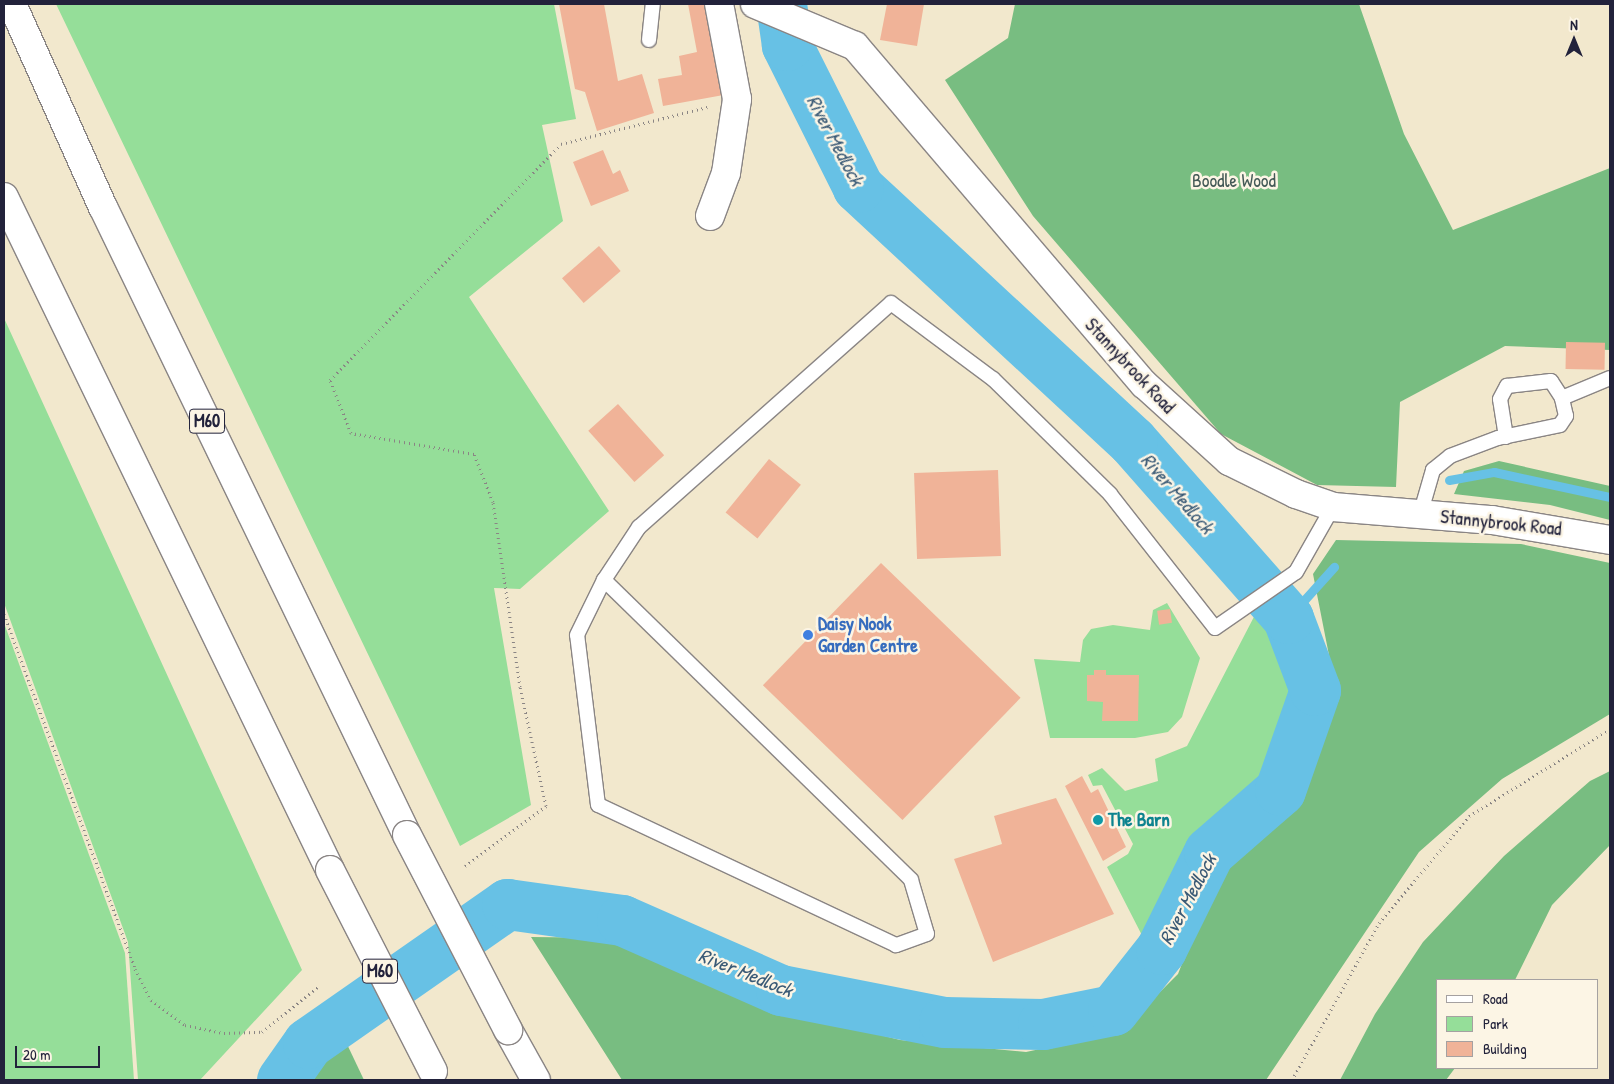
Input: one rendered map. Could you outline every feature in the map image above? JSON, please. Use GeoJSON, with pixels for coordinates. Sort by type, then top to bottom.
{"type":"FeatureCollection","features":[{"type":"Feature","properties":{"kind":"main road","name":"M60"},"geometry":{"type":"LineString","coordinates":[[12,4],[103,207],[408,835],[508,1030],[536,1080]]}},
{"type":"Feature","properties":{"kind":"main road"},"geometry":{"type":"LineString","coordinates":[[710,216],[726,173],[737,99],[719,4]]}},
{"type":"Feature","properties":{"kind":"main road","name":"Stannybrook Road"},"geometry":{"type":"LineString","coordinates":[[755,4],[837,36],[870,61],[997,216],[1175,414],[1229,460],[1259,478],[1333,507],[1531,525],[1610,540]]}},
{"type":"Feature","properties":{"kind":"main road","name":"M60"},"geometry":{"type":"LineString","coordinates":[[4,197],[330,870],[435,1076]]}},
{"type":"Feature","properties":{"kind":"lane"},"geometry":{"type":"LineString","coordinates":[[649,40],[654,4]]}},
{"type":"Feature","properties":{"kind":"lane"},"geometry":{"type":"LineString","coordinates":[[604,580],[911,880],[927,934],[896,945],[598,804],[577,635],[604,580],[639,528],[891,303],[993,379],[1110,494],[1215,628],[1240,613],[1296,572],[1333,507]]}},
{"type":"Feature","properties":{"kind":"lane"},"geometry":{"type":"LineString","coordinates":[[1562,398],[1610,378]]}},
{"type":"Feature","properties":{"kind":"lane"},"geometry":{"type":"LineString","coordinates":[[1420,515],[1433,470],[1450,456],[1506,436],[1560,425],[1566,416],[1562,398],[1551,381],[1507,386],[1500,399],[1506,436]]}},
{"type":"Feature","properties":{"kind":"path"},"geometry":{"type":"LineString","coordinates":[[465,866],[546,806],[520,687],[493,502],[474,454],[351,433],[330,380],[561,144],[737,99]]}},
{"type":"Feature","properties":{"kind":"path"},"geometry":{"type":"LineString","coordinates":[[4,614],[135,969],[151,1000],[185,1025],[224,1033],[262,1032],[319,986]]}},
{"type":"Feature","properties":{"kind":"path"},"geometry":{"type":"LineString","coordinates":[[1292,1080],[1379,923],[1469,816],[1610,730]]}},
{"type":"Feature","properties":{"kind":"green space"},"geometry":{"type":"Polygon","coordinates":[[[56,4],[554,4],[576,119],[542,125],[563,221],[469,297],[609,511],[520,589],[494,588],[531,805],[460,846],[56,4]]]}},
{"type":"Feature","properties":{"kind":"green space","name":"Boodle Wood"},"geometry":{"type":"Polygon","coordinates":[[[1015,4],[1359,4],[1404,134],[1453,230],[1610,168],[1610,350],[1505,346],[1400,402],[1396,487],[1317,485],[1221,434],[1033,216],[945,80],[1008,38],[1015,4]]]}},
{"type":"Feature","properties":{"kind":"green space"},"geometry":{"type":"Polygon","coordinates":[[[4,318],[302,970],[200,1080],[138,1080],[128,942],[4,603],[4,318]]]}},
{"type":"Feature","properties":{"kind":"green space"},"geometry":{"type":"Polygon","coordinates":[[[1499,461],[1610,486],[1610,520],[1550,505],[1454,494],[1464,471],[1499,461]]]}},
{"type":"Feature","properties":{"kind":"green space"},"geometry":{"type":"Polygon","coordinates":[[[1336,540],[1521,544],[1610,563],[1610,714],[1502,779],[1419,852],[1266,1080],[622,1080],[531,937],[623,938],[764,1005],[900,1040],[1026,1052],[1120,1032],[1178,974],[1220,866],[1292,807],[1337,696],[1313,574],[1336,540]]]}},
{"type":"Feature","properties":{"kind":"green space"},"geometry":{"type":"Polygon","coordinates":[[[1167,603],[1200,658],[1182,717],[1168,732],[1135,738],[1050,738],[1034,659],[1080,662],[1083,640],[1091,629],[1113,625],[1150,630],[1153,610],[1167,603]]]}},
{"type":"Feature","properties":{"kind":"green space"},"geometry":{"type":"Polygon","coordinates":[[[1268,604],[1285,640],[1297,700],[1266,777],[1234,805],[1192,863],[1150,951],[1107,867],[1128,854],[1133,844],[1102,785],[1093,786],[1088,775],[1102,768],[1125,791],[1158,781],[1155,759],[1187,746],[1257,611],[1268,604]]]}},
{"type":"Feature","properties":{"kind":"green space"},"geometry":{"type":"Polygon","coordinates":[[[4,623],[125,953],[134,1080],[4,1080],[4,623]]]}},
{"type":"Feature","properties":{"kind":"green space"},"geometry":{"type":"Polygon","coordinates":[[[1610,771],[1610,845],[1552,905],[1515,979],[1436,979],[1436,1069],[1454,1069],[1446,1080],[1340,1080],[1375,1014],[1423,942],[1504,856],[1590,781],[1610,771]]]}},
{"type":"Feature","properties":{"kind":"green space"},"geometry":{"type":"Polygon","coordinates":[[[345,1040],[364,1080],[300,1080],[309,1064],[345,1040]]]}},
{"type":"Feature","properties":{"kind":"building"},"geometry":{"type":"Polygon","coordinates":[[[559,4],[604,4],[618,81],[642,74],[654,113],[597,131],[585,92],[575,89],[559,4]]]}},
{"type":"Feature","properties":{"kind":"building"},"geometry":{"type":"Polygon","coordinates":[[[688,4],[712,4],[729,94],[663,106],[658,79],[682,75],[679,56],[697,52],[688,4]]]}},
{"type":"Feature","properties":{"kind":"building"},"geometry":{"type":"Polygon","coordinates":[[[887,4],[924,4],[917,46],[880,40],[887,4]]]}},
{"type":"Feature","properties":{"kind":"building"},"geometry":{"type":"Polygon","coordinates":[[[603,150],[613,174],[620,170],[629,191],[591,206],[573,162],[603,150]]]}},
{"type":"Feature","properties":{"kind":"building"},"geometry":{"type":"Polygon","coordinates":[[[599,246],[621,271],[584,303],[562,278],[599,246]]]}},
{"type":"Feature","properties":{"kind":"building"},"geometry":{"type":"Polygon","coordinates":[[[1566,342],[1605,343],[1605,370],[1566,369],[1566,342]]]}},
{"type":"Feature","properties":{"kind":"building"},"geometry":{"type":"Polygon","coordinates":[[[618,404],[664,455],[634,482],[588,431],[618,404]]]}},
{"type":"Feature","properties":{"kind":"building"},"geometry":{"type":"Polygon","coordinates":[[[769,459],[801,485],[757,538],[726,513],[769,459]]]}},
{"type":"Feature","properties":{"kind":"building"},"geometry":{"type":"Polygon","coordinates":[[[998,470],[1001,556],[917,559],[914,473],[998,470]]]}},
{"type":"Feature","properties":{"kind":"building"},"geometry":{"type":"Polygon","coordinates":[[[881,563],[1021,698],[902,820],[763,685],[881,563]]]}},
{"type":"Feature","properties":{"kind":"building"},"geometry":{"type":"Polygon","coordinates":[[[1170,609],[1172,623],[1159,625],[1157,611],[1170,609]]]}},
{"type":"Feature","properties":{"kind":"building"},"geometry":{"type":"Polygon","coordinates":[[[1094,670],[1106,670],[1106,675],[1139,675],[1138,721],[1102,721],[1103,702],[1087,701],[1087,675],[1094,675],[1094,670]]]}},
{"type":"Feature","properties":{"kind":"building","name":"The Barn"},"geometry":{"type":"Polygon","coordinates":[[[1082,776],[1091,793],[1098,789],[1126,847],[1103,861],[1065,786],[1082,776]]]}},
{"type":"Feature","properties":{"kind":"building"},"geometry":{"type":"Polygon","coordinates":[[[1056,798],[1114,914],[993,962],[954,859],[1002,844],[994,816],[1056,798]]]}},
{"type":"Feature","properties":{"kind":"waterway","name":"River Medlock"},"geometry":{"type":"LineString","coordinates":[[282,1080],[308,1043],[507,904],[622,920],[781,990],[944,1022],[1043,1024],[1113,1010],[1161,949],[1209,852],[1280,790],[1315,690],[1288,618],[1132,441],[858,187],[787,45],[781,4]]}},
{"type":"Feature","properties":{"kind":"waterway"},"geometry":{"type":"LineString","coordinates":[[1449,480],[1494,472],[1610,497]]}},
{"type":"Feature","properties":{"kind":"waterway"},"geometry":{"type":"LineString","coordinates":[[1288,618],[1334,567]]}},
{"type":"Feature","properties":{"kind":"place","name":"Daisy Nook Garden Centre"},"geometry":{"type":"Point","coordinates":[808,635]}},
{"type":"Feature","properties":{"kind":"place","name":"The Barn"},"geometry":{"type":"Point","coordinates":[1098,820]}}]}
